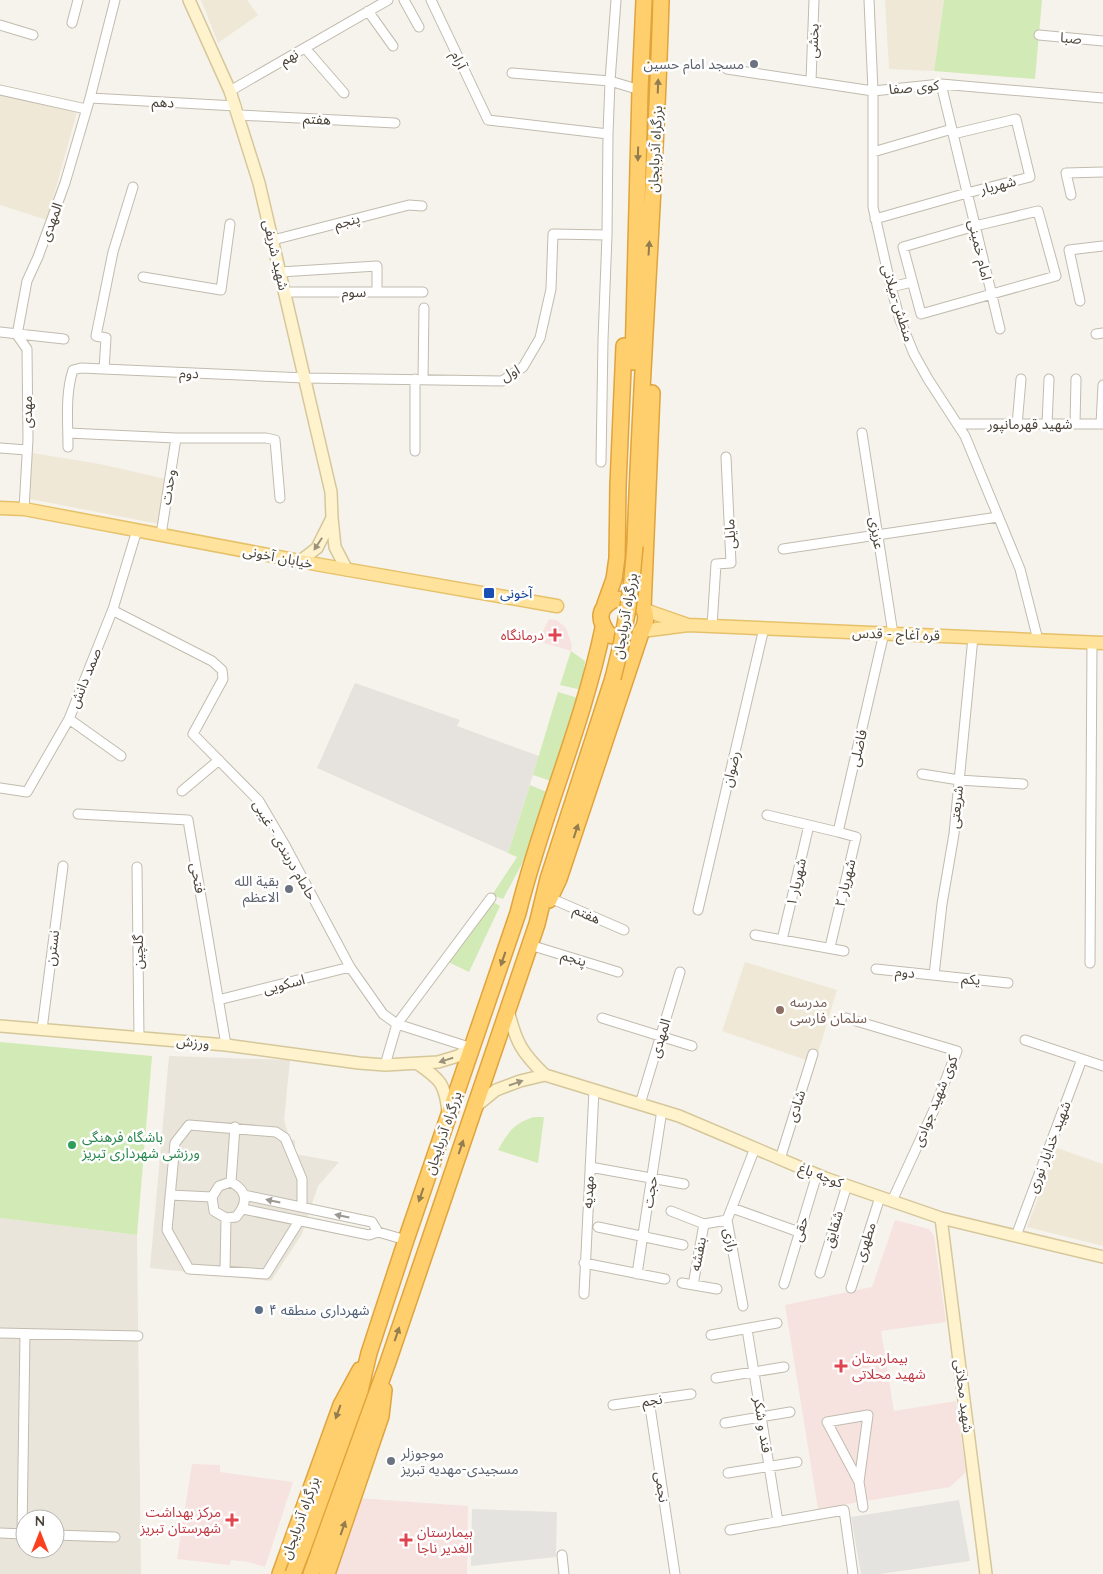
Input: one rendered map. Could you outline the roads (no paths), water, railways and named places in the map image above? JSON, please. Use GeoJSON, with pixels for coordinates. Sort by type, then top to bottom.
{"type":"FeatureCollection","features":[{"type":"Feature","properties":{"kind":"highway","name":"بزرگراه آذربایجان"},"geometry":{"type":"LineString","coordinates":[[644,0],[640,90],[640,294],[653,352],[644,610]]}},
{"type":"Feature","properties":{"kind":"highway","name":"بزرگراه آذربایجان"},"geometry":{"type":"LineString","coordinates":[[537,924],[559,879],[609,676],[619,617],[626,550],[633,365],[656,149],[661,0]]}},
{"type":"Feature","properties":{"kind":"highway","name":"بزرگراه آذربایجان"},"geometry":{"type":"LineString","coordinates":[[605,604],[626,550]]}},
{"type":"Feature","properties":{"kind":"highway"},"geometry":{"type":"LineString","coordinates":[[626,550],[621,566],[630,570],[640,568],[646,560]]}},
{"type":"Feature","properties":{"kind":"highway"},"geometry":{"type":"LineString","coordinates":[[615,599],[636,602],[644,610],[646,622],[641,632],[630,638],[609,635],[603,628],[601,615],[605,604],[615,599]]}},
{"type":"Feature","properties":{"kind":"highway","name":"بزرگراه آذربایجان"},"geometry":{"type":"LineString","coordinates":[[311,1574],[388,1362],[537,924],[548,879],[609,676],[603,628]]}},
{"type":"Feature","properties":{"kind":"highway","name":"بزرگراه آذربایجان"},"geometry":{"type":"LineString","coordinates":[[293,1574],[360,1391],[369,1353],[406,1240],[518,913],[539,876],[609,676],[641,632]]}},
{"type":"Feature","properties":{"kind":"highway","name":"بزرگراه آذربایجان"},"geometry":{"type":"LineString","coordinates":[[280,1574],[341,1404],[369,1353]]}},
{"type":"Feature","properties":{"kind":"highway","name":"بزرگراه آذربایجان"},"geometry":{"type":"LineString","coordinates":[[325,1573],[381,1416],[388,1362]]}},
{"type":"Feature","properties":{"kind":"highway"},"geometry":{"type":"LineString","coordinates":[[287,1554],[292,1565],[302,1574],[307,1574]]}},
{"type":"Feature","properties":{"kind":"main road","name":"شهید شریفی"},"geometry":{"type":"LineString","coordinates":[[189,0],[230,92],[260,183],[331,492],[335,547],[347,570]]}},
{"type":"Feature","properties":{"kind":"main road","name":"خیابان آخونی"},"geometry":{"type":"LineString","coordinates":[[0,508],[24,509],[347,570],[557,606]]}},
{"type":"Feature","properties":{"kind":"main road"},"geometry":{"type":"LineString","coordinates":[[300,561],[318,548],[332,518]]}},
{"type":"Feature","properties":{"kind":"main road"},"geometry":{"type":"LineString","coordinates":[[644,610],[688,625]]}},
{"type":"Feature","properties":{"kind":"main road"},"geometry":{"type":"LineString","coordinates":[[641,632],[688,625]]}},
{"type":"Feature","properties":{"kind":"main road","name":"قره آغاج - قدس"},"geometry":{"type":"LineString","coordinates":[[688,625],[1097,643]]}},
{"type":"Feature","properties":{"kind":"main road"},"geometry":{"type":"LineString","coordinates":[[508,1010],[515,1037],[528,1058],[545,1075]]}},
{"type":"Feature","properties":{"kind":"main road","name":"ورزش"},"geometry":{"type":"LineString","coordinates":[[0,1026],[226,1045],[359,1063],[418,1064],[438,1062],[458,1056],[472,1048]]}},
{"type":"Feature","properties":{"kind":"main road"},"geometry":{"type":"LineString","coordinates":[[418,1064],[440,1081],[445,1090],[449,1116]]}},
{"type":"Feature","properties":{"kind":"main road"},"geometry":{"type":"LineString","coordinates":[[474,1107],[496,1090],[520,1081],[545,1075]]}},
{"type":"Feature","properties":{"kind":"main road","name":"کوچه باغ"},"geometry":{"type":"LineString","coordinates":[[545,1075],[679,1116],[817,1174],[941,1218],[1103,1257]]}},
{"type":"Feature","properties":{"kind":"main road","name":"شهید محلاتی"},"geometry":{"type":"LineString","coordinates":[[941,1218],[986,1574]]}},
{"type":"Feature","properties":{"kind":"street"},"geometry":{"type":"LineString","coordinates":[[72,23],[78,0]]}},
{"type":"Feature","properties":{"kind":"street","name":"المهدی"},"geometry":{"type":"LineString","coordinates":[[17,335],[27,281],[38,257],[65,183],[90,98],[115,0]]}},
{"type":"Feature","properties":{"kind":"street","name":"نهم"},"geometry":{"type":"LineString","coordinates":[[230,92],[387,0]]}},
{"type":"Feature","properties":{"kind":"street"},"geometry":{"type":"LineString","coordinates":[[404,0],[419,27]]}},
{"type":"Feature","properties":{"kind":"street","name":"آرام"},"geometry":{"type":"LineString","coordinates":[[430,0],[488,120],[608,134]]}},
{"type":"Feature","properties":{"kind":"street"},"geometry":{"type":"LineString","coordinates":[[602,462],[608,134],[616,0]]}},
{"type":"Feature","properties":{"kind":"street","name":"بخشی"},"geometry":{"type":"LineString","coordinates":[[811,81],[814,0]]}},
{"type":"Feature","properties":{"kind":"street","name":"منطش-میلانی"},"geometry":{"type":"LineString","coordinates":[[869,0],[873,91],[873,207],[891,287],[900,320],[914,354],[965,436],[1020,569],[1038,640]]}},
{"type":"Feature","properties":{"kind":"street"},"geometry":{"type":"LineString","coordinates":[[368,12],[393,46]]}},
{"type":"Feature","properties":{"kind":"street"},"geometry":{"type":"LineString","coordinates":[[0,25],[33,35]]}},
{"type":"Feature","properties":{"kind":"street","name":"صبا"},"geometry":{"type":"LineString","coordinates":[[1039,35],[1103,41]]}},
{"type":"Feature","properties":{"kind":"street"},"geometry":{"type":"LineString","coordinates":[[305,48],[344,93]]}},
{"type":"Feature","properties":{"kind":"street","name":"کوی صفا"},"geometry":{"type":"LineString","coordinates":[[727,69],[873,91],[941,84],[1103,98]]}},
{"type":"Feature","properties":{"kind":"street"},"geometry":{"type":"LineString","coordinates":[[512,73],[610,80],[640,90]]}},
{"type":"Feature","properties":{"kind":"street","name":"امام خمینی"},"geometry":{"type":"LineString","coordinates":[[941,84],[990,294],[1000,328]]}},
{"type":"Feature","properties":{"kind":"street"},"geometry":{"type":"LineString","coordinates":[[0,90],[86,109]]}},
{"type":"Feature","properties":{"kind":"street","name":"دهم"},"geometry":{"type":"LineString","coordinates":[[90,98],[237,111]]}},
{"type":"Feature","properties":{"kind":"street","name":"هفتم"},"geometry":{"type":"LineString","coordinates":[[237,111],[394,123]]}},
{"type":"Feature","properties":{"kind":"street","name":"شهریار"},"geometry":{"type":"LineString","coordinates":[[875,219],[967,192],[1030,177],[1016,119],[952,131]]}},
{"type":"Feature","properties":{"kind":"street"},"geometry":{"type":"LineString","coordinates":[[873,152],[952,131]]}},
{"type":"Feature","properties":{"kind":"street"},"geometry":{"type":"LineString","coordinates":[[1071,195],[1066,173],[1103,172]]}},
{"type":"Feature","properties":{"kind":"street"},"geometry":{"type":"LineString","coordinates":[[104,370],[106,338],[96,336],[113,252],[133,187]]}},
{"type":"Feature","properties":{"kind":"street","name":"پنجم"},"geometry":{"type":"LineString","coordinates":[[273,240],[409,205],[422,206]]}},
{"type":"Feature","properties":{"kind":"street"},"geometry":{"type":"LineString","coordinates":[[1038,211],[1056,276],[921,314],[903,248],[975,226],[1038,211]]}},
{"type":"Feature","properties":{"kind":"street"},"geometry":{"type":"LineString","coordinates":[[143,277],[221,290],[230,224]]}},
{"type":"Feature","properties":{"kind":"street","name":"اول"},"geometry":{"type":"LineString","coordinates":[[305,378],[502,381],[523,367],[540,338],[551,289],[553,234],[607,235]]}},
{"type":"Feature","properties":{"kind":"street"},"geometry":{"type":"LineString","coordinates":[[1080,301],[1069,250],[1103,246]]}},
{"type":"Feature","properties":{"kind":"street"},"geometry":{"type":"LineString","coordinates":[[280,272],[377,266],[377,292]]}},
{"type":"Feature","properties":{"kind":"street"},"geometry":{"type":"LineString","coordinates":[[891,287],[912,282]]}},
{"type":"Feature","properties":{"kind":"street","name":"سوم"},"geometry":{"type":"LineString","coordinates":[[285,292],[423,292]]}},
{"type":"Feature","properties":{"kind":"street"},"geometry":{"type":"LineString","coordinates":[[415,451],[424,308]]}},
{"type":"Feature","properties":{"kind":"street"},"geometry":{"type":"LineString","coordinates":[[0,332],[64,340]]}},
{"type":"Feature","properties":{"kind":"street","name":"مهدی"},"geometry":{"type":"LineString","coordinates":[[17,335],[27,349],[27,450],[24,509]]}},
{"type":"Feature","properties":{"kind":"street","name":"دوم"},"geometry":{"type":"LineString","coordinates":[[68,433],[68,398],[73,370],[305,378]]}},
{"type":"Feature","properties":{"kind":"street"},"geometry":{"type":"LineString","coordinates":[[1075,424],[1076,378]]}},
{"type":"Feature","properties":{"kind":"street"},"geometry":{"type":"LineString","coordinates":[[1017,425],[1021,379]]}},
{"type":"Feature","properties":{"kind":"street"},"geometry":{"type":"LineString","coordinates":[[1046,424],[1049,379]]}},
{"type":"Feature","properties":{"kind":"street"},"geometry":{"type":"LineString","coordinates":[[1102,424],[1103,385]]}},
{"type":"Feature","properties":{"kind":"street","name":"شهید قهرمانپور"},"geometry":{"type":"LineString","coordinates":[[957,424],[1102,424]]}},
{"type":"Feature","properties":{"kind":"street"},"geometry":{"type":"LineString","coordinates":[[68,447],[68,433],[176,438],[266,438],[275,440],[280,498]]}},
{"type":"Feature","properties":{"kind":"street","name":"عزیزی"},"geometry":{"type":"LineString","coordinates":[[862,433],[878,535],[888,634]]}},
{"type":"Feature","properties":{"kind":"street","name":"وحدت"},"geometry":{"type":"LineString","coordinates":[[160,535],[176,438]]}},
{"type":"Feature","properties":{"kind":"street"},"geometry":{"type":"LineString","coordinates":[[0,448],[27,450]]}},
{"type":"Feature","properties":{"kind":"street","name":"مایلی"},"geometry":{"type":"LineString","coordinates":[[712,626],[716,564],[731,563],[726,457]]}},
{"type":"Feature","properties":{"kind":"street"},"geometry":{"type":"LineString","coordinates":[[783,549],[998,517]]}},
{"type":"Feature","properties":{"kind":"street","name":"صمد دانش"},"geometry":{"type":"LineString","coordinates":[[0,788],[27,792],[69,719],[113,608],[137,530]]}},
{"type":"Feature","properties":{"kind":"street","name":"حامام دربندی - غیبی"},"geometry":{"type":"LineString","coordinates":[[113,608],[116,612],[212,661],[222,670],[223,679],[193,734],[260,801],[350,967],[383,1014],[397,1024],[472,1048]]}},
{"type":"Feature","properties":{"kind":"street","name":"رضوان"},"geometry":{"type":"LineString","coordinates":[[698,910],[764,628]]}},
{"type":"Feature","properties":{"kind":"street","name":"فاضلی"},"geometry":{"type":"LineString","coordinates":[[838,832],[888,634]]}},
{"type":"Feature","properties":{"kind":"street","name":"شریعتی"},"geometry":{"type":"LineString","coordinates":[[934,975],[942,904],[954,834],[973,637]]}},
{"type":"Feature","properties":{"kind":"street"},"geometry":{"type":"LineString","coordinates":[[1090,963],[1097,643]]}},
{"type":"Feature","properties":{"kind":"street"},"geometry":{"type":"LineString","coordinates":[[69,719],[121,756]]}},
{"type":"Feature","properties":{"kind":"street"},"geometry":{"type":"LineString","coordinates":[[182,791],[219,760]]}},
{"type":"Feature","properties":{"kind":"street"},"geometry":{"type":"LineString","coordinates":[[922,774],[959,780],[1024,784]]}},
{"type":"Feature","properties":{"kind":"street","name":"فتحی"},"geometry":{"type":"LineString","coordinates":[[78,814],[188,820],[226,1045]]}},
{"type":"Feature","properties":{"kind":"street"},"geometry":{"type":"LineString","coordinates":[[767,815],[838,832]]}},
{"type":"Feature","properties":{"kind":"street","name":"شهریار ۱"},"geometry":{"type":"LineString","coordinates":[[782,940],[809,825]]}},
{"type":"Feature","properties":{"kind":"street","name":"شهریار ۲"},"geometry":{"type":"LineString","coordinates":[[830,947],[856,837],[838,832]]}},
{"type":"Feature","properties":{"kind":"street","name":"نسترن"},"geometry":{"type":"LineString","coordinates":[[42,1029],[63,866]]}},
{"type":"Feature","properties":{"kind":"street","name":"گلچین"},"geometry":{"type":"LineString","coordinates":[[137,867],[139,1038]]}},
{"type":"Feature","properties":{"kind":"street"},"geometry":{"type":"LineString","coordinates":[[385,1064],[397,1024],[491,898]]}},
{"type":"Feature","properties":{"kind":"street","name":"هفتم"},"geometry":{"type":"LineString","coordinates":[[550,898],[624,930]]}},
{"type":"Feature","properties":{"kind":"street"},"geometry":{"type":"LineString","coordinates":[[755,935],[844,951]]}},
{"type":"Feature","properties":{"kind":"street","name":"پنجم"},"geometry":{"type":"LineString","coordinates":[[530,945],[618,972]]}},
{"type":"Feature","properties":{"kind":"street","name":"اسکویی"},"geometry":{"type":"LineString","coordinates":[[218,1000],[350,967]]}},
{"type":"Feature","properties":{"kind":"street","name":"دوم"},"geometry":{"type":"LineString","coordinates":[[876,969],[934,975]]}},
{"type":"Feature","properties":{"kind":"street","name":"المهدی"},"geometry":{"type":"LineString","coordinates":[[640,1104],[680,972]]}},
{"type":"Feature","properties":{"kind":"street","name":"یکم"},"geometry":{"type":"LineString","coordinates":[[934,975],[1008,983]]}},
{"type":"Feature","properties":{"kind":"street"},"geometry":{"type":"LineString","coordinates":[[602,1018],[692,1046]]}},
{"type":"Feature","properties":{"kind":"street","name":"کوی شهید جوادی"},"geometry":{"type":"LineString","coordinates":[[846,1018],[957,1051],[933,1112],[892,1201]]}},
{"type":"Feature","properties":{"kind":"street"},"geometry":{"type":"LineString","coordinates":[[1025,1040],[1103,1066]]}},
{"type":"Feature","properties":{"kind":"street","name":"شادی"},"geometry":{"type":"LineString","coordinates":[[780,1158],[813,1054]]}},
{"type":"Feature","properties":{"kind":"street","name":"شهید خدایار نوری"},"geometry":{"type":"LineString","coordinates":[[1016,1236],[1082,1059]]}},
{"type":"Feature","properties":{"kind":"street","name":"مهدیه"},"geometry":{"type":"LineString","coordinates":[[584,1294],[584,1263],[594,1090]]}},
{"type":"Feature","properties":{"kind":"street","name":"حجت"},"geometry":{"type":"LineString","coordinates":[[637,1274],[662,1110]]}},
{"type":"Feature","properties":{"kind":"street"},"geometry":{"type":"LineString","coordinates":[[299,1220],[266,1274],[189,1269],[167,1230],[175,1143],[189,1125],[235,1127],[276,1132],[285,1138],[302,1179],[302,1207]]}},
{"type":"Feature","properties":{"kind":"street"},"geometry":{"type":"LineString","coordinates":[[231,1182],[235,1127]]}},
{"type":"Feature","properties":{"kind":"street","name":"رازی"},"geometry":{"type":"LineString","coordinates":[[744,1306],[727,1220],[755,1148]]}},
{"type":"Feature","properties":{"kind":"street"},"geometry":{"type":"LineString","coordinates":[[590,1167],[684,1184]]}},
{"type":"Feature","properties":{"kind":"street","name":"حقی"},"geometry":{"type":"LineString","coordinates":[[784,1284],[817,1174]]}},
{"type":"Feature","properties":{"kind":"street"},"geometry":{"type":"LineString","coordinates":[[231,1182],[239,1187],[244,1195],[243,1209],[236,1217],[226,1218],[214,1212],[212,1198],[219,1186],[231,1182]]}},
{"type":"Feature","properties":{"kind":"street","name":"شقایق"},"geometry":{"type":"LineString","coordinates":[[820,1273],[847,1185]]}},
{"type":"Feature","properties":{"kind":"street"},"geometry":{"type":"LineString","coordinates":[[170,1195],[212,1198]]}},
{"type":"Feature","properties":{"kind":"street"},"geometry":{"type":"LineString","coordinates":[[244,1195],[372,1222],[378,1232]]}},
{"type":"Feature","properties":{"kind":"street","name":"مطهری"},"geometry":{"type":"LineString","coordinates":[[851,1288],[880,1197]]}},
{"type":"Feature","properties":{"kind":"street"},"geometry":{"type":"LineString","coordinates":[[732,1208],[799,1232]]}},
{"type":"Feature","properties":{"kind":"street"},"geometry":{"type":"LineString","coordinates":[[243,1209],[369,1235],[378,1232],[406,1240]]}},
{"type":"Feature","properties":{"kind":"street"},"geometry":{"type":"LineString","coordinates":[[671,1211],[704,1224],[727,1220]]}},
{"type":"Feature","properties":{"kind":"street"},"geometry":{"type":"LineString","coordinates":[[225,1271],[226,1218]]}},
{"type":"Feature","properties":{"kind":"street","name":"بنفشه"},"geometry":{"type":"LineString","coordinates":[[693,1285],[704,1224]]}},
{"type":"Feature","properties":{"kind":"street"},"geometry":{"type":"LineString","coordinates":[[598,1227],[683,1245]]}},
{"type":"Feature","properties":{"kind":"street"},"geometry":{"type":"LineString","coordinates":[[584,1263],[665,1279]]}},
{"type":"Feature","properties":{"kind":"street"},"geometry":{"type":"LineString","coordinates":[[682,1283],[717,1289]]}},
{"type":"Feature","properties":{"kind":"street"},"geometry":{"type":"LineString","coordinates":[[712,1335],[777,1323]]}},
{"type":"Feature","properties":{"kind":"street","name":"قند و شکر"},"geometry":{"type":"LineString","coordinates":[[747,1329],[778,1522]]}},
{"type":"Feature","properties":{"kind":"street"},"geometry":{"type":"LineString","coordinates":[[0,1333],[138,1336]]}},
{"type":"Feature","properties":{"kind":"street"},"geometry":{"type":"LineString","coordinates":[[24,1509],[25,1334]]}},
{"type":"Feature","properties":{"kind":"street"},"geometry":{"type":"LineString","coordinates":[[716,1378],[784,1367]]}},
{"type":"Feature","properties":{"kind":"street","name":"نجم"},"geometry":{"type":"LineString","coordinates":[[613,1405],[691,1394]]}},
{"type":"Feature","properties":{"kind":"street","name":"نجمی"},"geometry":{"type":"LineString","coordinates":[[650,1400],[675,1574]]}},
{"type":"Feature","properties":{"kind":"street"},"geometry":{"type":"LineString","coordinates":[[725,1423],[790,1412]]}},
{"type":"Feature","properties":{"kind":"street"},"geometry":{"type":"LineString","coordinates":[[859,1482],[828,1422],[868,1415],[859,1482],[863,1507]]}},
{"type":"Feature","properties":{"kind":"street"},"geometry":{"type":"LineString","coordinates":[[728,1473],[797,1462]]}},
{"type":"Feature","properties":{"kind":"street"},"geometry":{"type":"LineString","coordinates":[[730,1530],[844,1510],[853,1574]]}},
{"type":"Feature","properties":{"kind":"street"},"geometry":{"type":"LineString","coordinates":[[0,1533],[15,1534]]}},
{"type":"Feature","properties":{"kind":"street"},"geometry":{"type":"LineString","coordinates":[[65,1535],[115,1537]]}},
{"type":"Feature","properties":{"kind":"street"},"geometry":{"type":"LineString","coordinates":[[562,1556],[564,1574]]}},
{"type":"Feature","properties":{"kind":"place","name":"مسجد امام حسین"},"geometry":{"type":"Point","coordinates":[754,64]}},
{"type":"Feature","properties":{"kind":"place","name":"آخونی"},"geometry":{"type":"Point","coordinates":[489,593]}},
{"type":"Feature","properties":{"kind":"place","name":"درمانگاه"},"geometry":{"type":"Point","coordinates":[555,635]}},
{"type":"Feature","properties":{"kind":"place","name":"بقیة الله الاعظم"},"geometry":{"type":"Point","coordinates":[289,889]}},
{"type":"Feature","properties":{"kind":"place","name":"مدرسه سلمان فارسی"},"geometry":{"type":"Point","coordinates":[780,1010]}},
{"type":"Feature","properties":{"kind":"place","name":"باشگاه فرهنگی ورزشی شهرداری تبریز"},"geometry":{"type":"Point","coordinates":[72,1145]}},
{"type":"Feature","properties":{"kind":"place","name":"شهرداری منطقه ۴"},"geometry":{"type":"Point","coordinates":[259,1310]}},
{"type":"Feature","properties":{"kind":"place","name":"بیمارستان شهید محلاتی"},"geometry":{"type":"Point","coordinates":[841,1366]}},
{"type":"Feature","properties":{"kind":"place","name":"موجوزلر مسجیدی-مهدیه تبریز"},"geometry":{"type":"Point","coordinates":[391,1461]}},
{"type":"Feature","properties":{"kind":"place","name":"مرکز بهداشت شهرستان تبریز"},"geometry":{"type":"Point","coordinates":[232,1520]}},
{"type":"Feature","properties":{"kind":"place","name":"بیمارستان الغدیر ناجا"},"geometry":{"type":"Point","coordinates":[406,1540]}}]}
